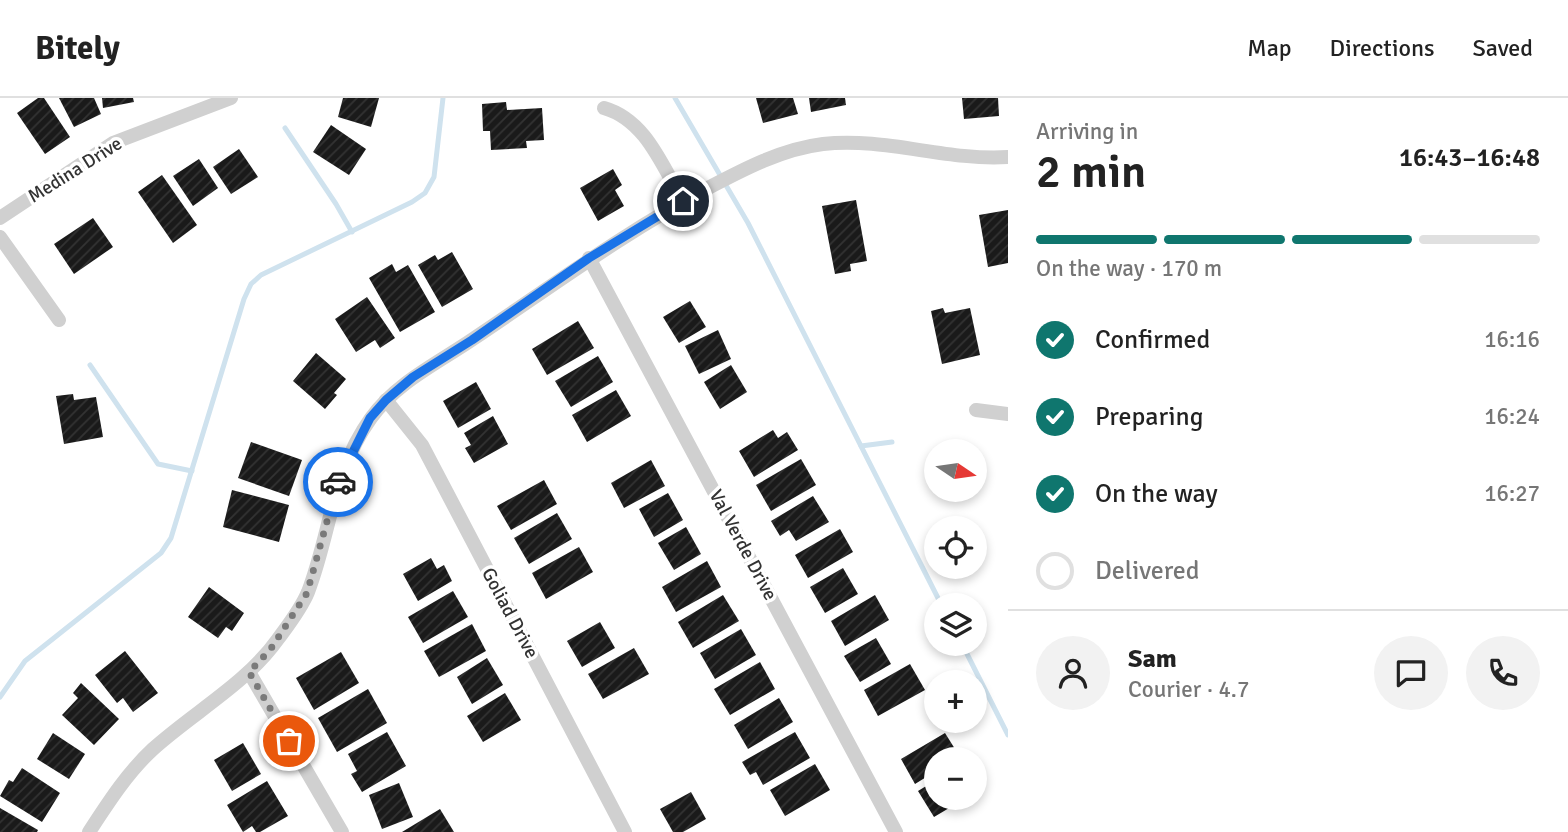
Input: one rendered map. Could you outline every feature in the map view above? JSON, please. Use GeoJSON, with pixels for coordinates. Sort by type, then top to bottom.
{"type":"FeatureCollection","features":[{"type":"Feature","properties":{"kind":"street","name":"Medina Drive"},"geometry":{"type":"LineString","coordinates":[[0,218],[113,143],[231,98]]}},
{"type":"Feature","properties":{"kind":"street"},"geometry":{"type":"LineString","coordinates":[[604,108],[620,112],[645,135],[683,201]]}},
{"type":"Feature","properties":{"kind":"street"},"geometry":{"type":"LineString","coordinates":[[89,832],[124,780],[150,751],[249,672],[270,650],[307,593],[340,475],[370,418],[413,377],[472,340],[589,258],[683,201],[747,167],[788,152],[822,145],[863,143],[1008,158]]}},
{"type":"Feature","properties":{"kind":"street"},"geometry":{"type":"LineString","coordinates":[[0,237],[59,320]]}},
{"type":"Feature","properties":{"kind":"street","name":"Val Verde Drive"},"geometry":{"type":"LineString","coordinates":[[589,258],[896,832]]}},
{"type":"Feature","properties":{"kind":"street","name":"Goliad Drive"},"geometry":{"type":"LineString","coordinates":[[386,400],[422,445],[625,832]]}},
{"type":"Feature","properties":{"kind":"street"},"geometry":{"type":"LineString","coordinates":[[976,410],[1008,414]]}},
{"type":"Feature","properties":{"kind":"street"},"geometry":{"type":"LineString","coordinates":[[249,672],[342,832]]}},
{"type":"Feature","properties":{"kind":"building"},"geometry":{"type":"Polygon","coordinates":[[[38,98],[44,98],[70,137],[45,154],[17,113],[38,98]]]}},
{"type":"Feature","properties":{"kind":"building"},"geometry":{"type":"Polygon","coordinates":[[[59,98],[94,98],[101,114],[74,127],[59,98]]]}},
{"type":"Feature","properties":{"kind":"building"},"geometry":{"type":"Polygon","coordinates":[[[102,98],[133,98],[134,102],[103,108],[102,98]]]}},
{"type":"Feature","properties":{"kind":"building"},"geometry":{"type":"Polygon","coordinates":[[[343,98],[379,98],[371,127],[338,117],[343,98]]]}},
{"type":"Feature","properties":{"kind":"building"},"geometry":{"type":"Polygon","coordinates":[[[756,98],[793,98],[798,114],[763,123],[756,98]]]}},
{"type":"Feature","properties":{"kind":"building"},"geometry":{"type":"Polygon","coordinates":[[[809,98],[845,98],[846,105],[811,112],[809,98]]]}},
{"type":"Feature","properties":{"kind":"building"},"geometry":{"type":"Polygon","coordinates":[[[962,98],[998,98],[999,116],[964,119],[962,98]]]}},
{"type":"Feature","properties":{"kind":"building"},"geometry":{"type":"Polygon","coordinates":[[[506,102],[507,110],[542,108],[544,140],[526,141],[527,148],[491,150],[490,131],[483,131],[482,104],[506,102]]]}},
{"type":"Feature","properties":{"kind":"building"},"geometry":{"type":"Polygon","coordinates":[[[331,125],[366,149],[349,175],[313,152],[331,125]]]}},
{"type":"Feature","properties":{"kind":"building"},"geometry":{"type":"Polygon","coordinates":[[[239,149],[258,177],[231,194],[213,167],[239,149]]]}},
{"type":"Feature","properties":{"kind":"building"},"geometry":{"type":"Polygon","coordinates":[[[199,159],[218,188],[193,206],[173,176],[199,159]]]}},
{"type":"Feature","properties":{"kind":"building"},"geometry":{"type":"Polygon","coordinates":[[[613,169],[622,185],[615,190],[624,206],[598,221],[580,188],[613,169]]]}},
{"type":"Feature","properties":{"kind":"building"},"geometry":{"type":"Polygon","coordinates":[[[162,175],[197,225],[173,243],[138,192],[162,175]]]}},
{"type":"Feature","properties":{"kind":"building"},"geometry":{"type":"Polygon","coordinates":[[[856,200],[867,261],[850,264],[851,271],[835,274],[822,206],[856,200]]]}},
{"type":"Feature","properties":{"kind":"building"},"geometry":{"type":"Polygon","coordinates":[[[1008,210],[1008,263],[988,267],[979,215],[1008,210]]]}},
{"type":"Feature","properties":{"kind":"building"},"geometry":{"type":"Polygon","coordinates":[[[93,218],[113,247],[74,274],[54,244],[93,218]]]}},
{"type":"Feature","properties":{"kind":"building"},"geometry":{"type":"Polygon","coordinates":[[[452,252],[473,289],[442,307],[418,265],[435,255],[438,260],[452,252]]]}},
{"type":"Feature","properties":{"kind":"building"},"geometry":{"type":"Polygon","coordinates":[[[392,264],[396,272],[408,265],[435,312],[400,332],[369,278],[392,264]]]}},
{"type":"Feature","properties":{"kind":"building"},"geometry":{"type":"Polygon","coordinates":[[[367,297],[395,338],[380,348],[375,340],[356,352],[335,319],[367,297]]]}},
{"type":"Feature","properties":{"kind":"building"},"geometry":{"type":"Polygon","coordinates":[[[690,301],[706,327],[679,343],[663,317],[690,301]]]}},
{"type":"Feature","properties":{"kind":"building"},"geometry":{"type":"Polygon","coordinates":[[[943,308],[945,313],[970,308],[980,355],[942,364],[931,311],[943,308]]]}},
{"type":"Feature","properties":{"kind":"building"},"geometry":{"type":"Polygon","coordinates":[[[578,321],[594,348],[547,375],[532,349],[578,321]]]}},
{"type":"Feature","properties":{"kind":"building"},"geometry":{"type":"Polygon","coordinates":[[[718,330],[731,359],[699,374],[685,346],[718,330]]]}},
{"type":"Feature","properties":{"kind":"building"},"geometry":{"type":"Polygon","coordinates":[[[316,353],[346,379],[325,409],[293,381],[316,353]]]}},
{"type":"Feature","properties":{"kind":"building"},"geometry":{"type":"Polygon","coordinates":[[[598,356],[613,382],[571,407],[555,381],[598,356]]]}},
{"type":"Feature","properties":{"kind":"building"},"geometry":{"type":"Polygon","coordinates":[[[731,365],[747,392],[720,409],[704,382],[731,365]]]}},
{"type":"Feature","properties":{"kind":"building"},"geometry":{"type":"Polygon","coordinates":[[[476,382],[491,409],[458,428],[443,401],[476,382]]]}},
{"type":"Feature","properties":{"kind":"building"},"geometry":{"type":"Polygon","coordinates":[[[616,390],[631,416],[587,442],[572,415],[616,390]]]}},
{"type":"Feature","properties":{"kind":"building"},"geometry":{"type":"Polygon","coordinates":[[[73,394],[74,400],[96,397],[103,437],[64,444],[56,396],[73,394]]]}},
{"type":"Feature","properties":{"kind":"building"},"geometry":{"type":"Polygon","coordinates":[[[493,416],[508,444],[474,463],[465,448],[471,445],[464,433],[493,416]]]}},
{"type":"Feature","properties":{"kind":"building"},"geometry":{"type":"Polygon","coordinates":[[[773,430],[778,438],[787,432],[798,450],[754,477],[739,451],[773,430]]]}},
{"type":"Feature","properties":{"kind":"building"},"geometry":{"type":"Polygon","coordinates":[[[251,442],[302,460],[289,496],[238,478],[251,442]]]}},
{"type":"Feature","properties":{"kind":"building"},"geometry":{"type":"Polygon","coordinates":[[[801,459],[816,485],[771,511],[756,485],[801,459]]]}},
{"type":"Feature","properties":{"kind":"building"},"geometry":{"type":"Polygon","coordinates":[[[651,460],[665,486],[624,508],[611,483],[651,460]]]}},
{"type":"Feature","properties":{"kind":"building"},"geometry":{"type":"Polygon","coordinates":[[[544,480],[557,504],[511,530],[497,506],[544,480]]]}},
{"type":"Feature","properties":{"kind":"building"},"geometry":{"type":"Polygon","coordinates":[[[232,490],[289,505],[279,542],[223,527],[232,490]]]}},
{"type":"Feature","properties":{"kind":"building"},"geometry":{"type":"Polygon","coordinates":[[[668,493],[683,520],[654,537],[639,509],[668,493]]]}},
{"type":"Feature","properties":{"kind":"building"},"geometry":{"type":"Polygon","coordinates":[[[813,496],[829,522],[796,541],[789,530],[780,536],[771,521],[813,496]]]}},
{"type":"Feature","properties":{"kind":"building"},"geometry":{"type":"Polygon","coordinates":[[[557,513],[572,539],[529,564],[514,538],[557,513]]]}},
{"type":"Feature","properties":{"kind":"building"},"geometry":{"type":"Polygon","coordinates":[[[686,527],[701,554],[674,570],[658,543],[686,527]]]}},
{"type":"Feature","properties":{"kind":"building"},"geometry":{"type":"Polygon","coordinates":[[[840,529],[853,552],[808,578],[795,555],[840,529]]]}},
{"type":"Feature","properties":{"kind":"building"},"geometry":{"type":"Polygon","coordinates":[[[579,547],[593,572],[546,599],[532,573],[579,547]]]}},
{"type":"Feature","properties":{"kind":"building"},"geometry":{"type":"Polygon","coordinates":[[[431,558],[437,569],[444,565],[452,581],[418,601],[403,574],[431,558]]]}},
{"type":"Feature","properties":{"kind":"building"},"geometry":{"type":"Polygon","coordinates":[[[707,561],[721,587],[676,612],[662,587],[707,561]]]}},
{"type":"Feature","properties":{"kind":"building"},"geometry":{"type":"Polygon","coordinates":[[[843,568],[858,594],[825,613],[810,587],[843,568]]]}},
{"type":"Feature","properties":{"kind":"building"},"geometry":{"type":"Polygon","coordinates":[[[209,587],[244,613],[232,631],[226,627],[218,638],[188,617],[209,587]]]}},
{"type":"Feature","properties":{"kind":"building"},"geometry":{"type":"Polygon","coordinates":[[[453,591],[468,617],[423,643],[408,617],[453,591]]]}},
{"type":"Feature","properties":{"kind":"building"},"geometry":{"type":"Polygon","coordinates":[[[723,595],[739,621],[693,648],[678,622],[723,595]]]}},
{"type":"Feature","properties":{"kind":"building"},"geometry":{"type":"Polygon","coordinates":[[[875,595],[889,620],[845,646],[831,621],[875,595]]]}},
{"type":"Feature","properties":{"kind":"building"},"geometry":{"type":"Polygon","coordinates":[[[600,622],[615,648],[582,667],[567,641],[600,622]]]}},
{"type":"Feature","properties":{"kind":"building"},"geometry":{"type":"Polygon","coordinates":[[[472,624],[486,651],[439,677],[424,651],[472,624]]]}},
{"type":"Feature","properties":{"kind":"building"},"geometry":{"type":"Polygon","coordinates":[[[741,629],[756,655],[715,679],[700,653],[741,629]]]}},
{"type":"Feature","properties":{"kind":"building"},"geometry":{"type":"Polygon","coordinates":[[[876,638],[891,664],[860,682],[844,656],[876,638]]]}},
{"type":"Feature","properties":{"kind":"building"},"geometry":{"type":"Polygon","coordinates":[[[634,648],[649,674],[603,699],[588,674],[634,648]]]}},
{"type":"Feature","properties":{"kind":"building"},"geometry":{"type":"Polygon","coordinates":[[[125,651],[158,693],[133,712],[123,698],[117,703],[95,675],[125,651]]]}},
{"type":"Feature","properties":{"kind":"building"},"geometry":{"type":"Polygon","coordinates":[[[341,652],[359,683],[314,710],[296,678],[341,652]]]}},
{"type":"Feature","properties":{"kind":"building"},"geometry":{"type":"Polygon","coordinates":[[[487,658],[503,685],[472,704],[457,677],[487,658]]]}},
{"type":"Feature","properties":{"kind":"building"},"geometry":{"type":"Polygon","coordinates":[[[760,662],[775,689],[730,715],[714,689],[760,662]]]}},
{"type":"Feature","properties":{"kind":"building"},"geometry":{"type":"Polygon","coordinates":[[[910,664],[924,688],[878,716],[864,690],[910,664]]]}},
{"type":"Feature","properties":{"kind":"building"},"geometry":{"type":"Polygon","coordinates":[[[81,683],[119,719],[94,745],[62,715],[78,698],[73,693],[81,683]]]}},
{"type":"Feature","properties":{"kind":"building"},"geometry":{"type":"Polygon","coordinates":[[[368,689],[387,723],[337,752],[318,718],[368,689]]]}},
{"type":"Feature","properties":{"kind":"building"},"geometry":{"type":"Polygon","coordinates":[[[505,693],[521,720],[483,742],[467,716],[505,693]]]}},
{"type":"Feature","properties":{"kind":"building"},"geometry":{"type":"Polygon","coordinates":[[[779,698],[793,722],[748,749],[734,725],[779,698]]]}},
{"type":"Feature","properties":{"kind":"building"},"geometry":{"type":"Polygon","coordinates":[[[387,732],[406,766],[362,792],[351,774],[357,771],[348,754],[387,732]]]}},
{"type":"Feature","properties":{"kind":"building"},"geometry":{"type":"Polygon","coordinates":[[[795,732],[810,758],[763,785],[756,772],[750,775],[742,762],[795,732]]]}},
{"type":"Feature","properties":{"kind":"building"},"geometry":{"type":"Polygon","coordinates":[[[53,733],[85,754],[69,779],[37,759],[53,733]]]}},
{"type":"Feature","properties":{"kind":"building"},"geometry":{"type":"Polygon","coordinates":[[[945,733],[954,747],[924,747],[924,778],[915,784],[901,759],[945,733]]]}},
{"type":"Feature","properties":{"kind":"building"},"geometry":{"type":"Polygon","coordinates":[[[243,743],[261,774],[232,791],[214,760],[243,743]]]}},
{"type":"Feature","properties":{"kind":"building"},"geometry":{"type":"Polygon","coordinates":[[[815,764],[830,790],[785,816],[770,790],[815,764]]]}},
{"type":"Feature","properties":{"kind":"building"},"geometry":{"type":"Polygon","coordinates":[[[22,768],[60,793],[42,822],[0,796],[9,780],[13,782],[22,768]]]}},
{"type":"Feature","properties":{"kind":"building"},"geometry":{"type":"Polygon","coordinates":[[[267,781],[288,816],[260,832],[256,832],[252,826],[243,832],[227,805],[267,781]]]}},
{"type":"Feature","properties":{"kind":"building"},"geometry":{"type":"Polygon","coordinates":[[[399,783],[413,817],[382,829],[369,795],[399,783]]]}},
{"type":"Feature","properties":{"kind":"building"},"geometry":{"type":"Polygon","coordinates":[[[924,787],[924,801],[918,791],[924,787]]]}},
{"type":"Feature","properties":{"kind":"building"},"geometry":{"type":"Polygon","coordinates":[[[691,792],[706,819],[683,832],[673,832],[660,809],[691,792]]]}},
{"type":"Feature","properties":{"kind":"building"},"geometry":{"type":"Polygon","coordinates":[[[0,808],[38,830],[37,832],[0,832],[0,808]]]}},
{"type":"Feature","properties":{"kind":"building"},"geometry":{"type":"Polygon","coordinates":[[[440,809],[454,832],[402,832],[440,809]]]}},
{"type":"Feature","properties":{"kind":"building"},"geometry":{"type":"Polygon","coordinates":[[[930,810],[946,810],[934,817],[930,810]]]}},
{"type":"Feature","properties":{"kind":"waterway"},"geometry":{"type":"LineString","coordinates":[[0,697],[25,661],[161,553],[171,538],[244,299],[251,284],[261,275],[412,202],[425,193],[434,177],[443,98]]}},
{"type":"Feature","properties":{"kind":"waterway"},"geometry":{"type":"LineString","coordinates":[[675,98],[748,223],[935,593]]}},
{"type":"Feature","properties":{"kind":"waterway"},"geometry":{"type":"LineString","coordinates":[[285,128],[352,232]]}},
{"type":"Feature","properties":{"kind":"waterway"},"geometry":{"type":"LineString","coordinates":[[90,365],[158,464],[192,471]]}},
{"type":"Feature","properties":{"kind":"waterway"},"geometry":{"type":"LineString","coordinates":[[861,446],[892,442]]}},
{"type":"Feature","properties":{"kind":"waterway"},"geometry":{"type":"LineString","coordinates":[[968,656],[1008,735]]}},
{"type":"Feature","properties":{"kind":"way so far"},"geometry":{"type":"LineString","coordinates":[[289,741],[249,672],[270,650],[294,617],[307,593],[338,482]]}},
{"type":"Feature","properties":{"kind":"route"},"geometry":{"type":"LineString","coordinates":[[338,482],[370,418],[413,377],[472,340],[589,258],[683,201]]}}]}
